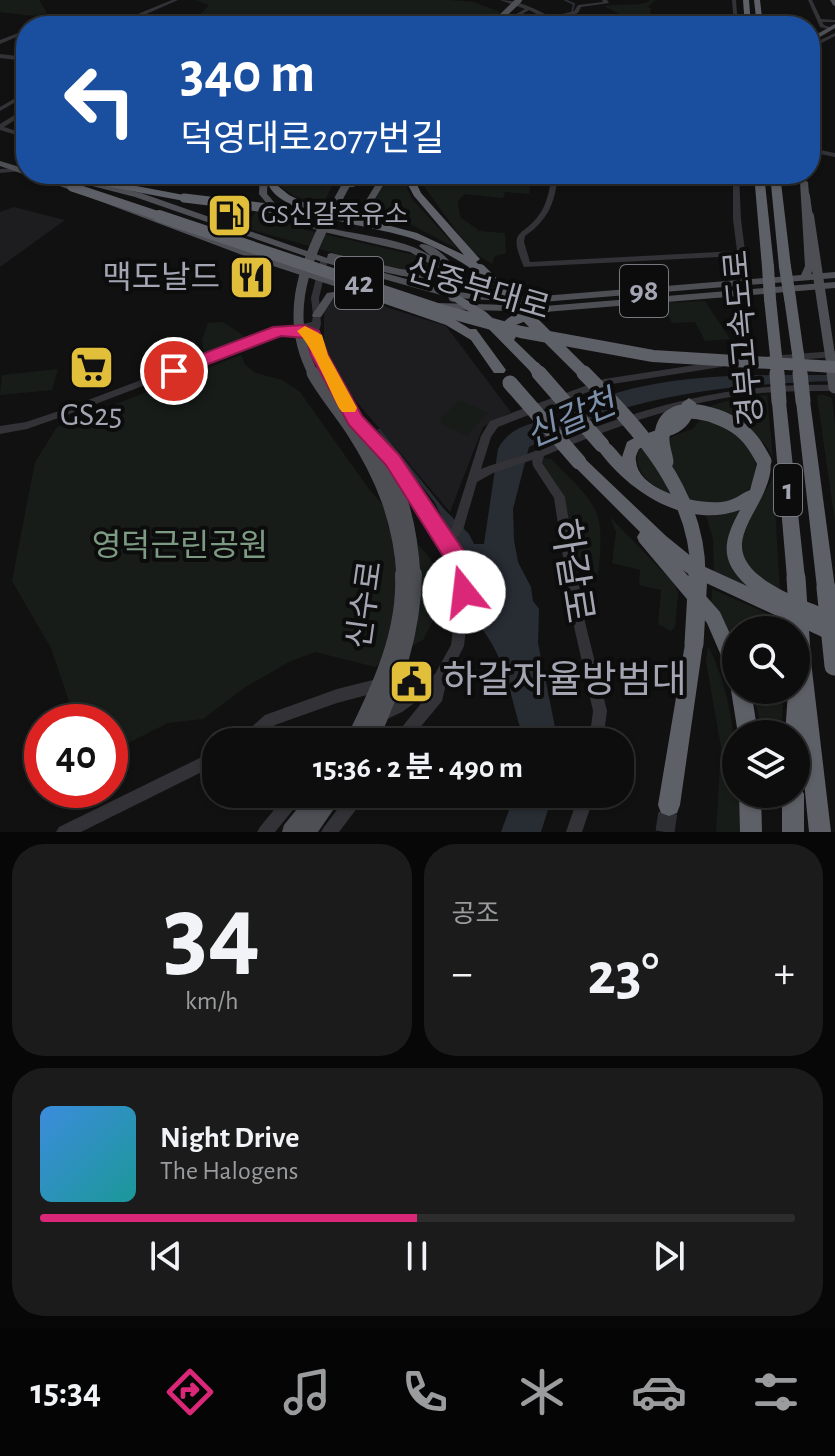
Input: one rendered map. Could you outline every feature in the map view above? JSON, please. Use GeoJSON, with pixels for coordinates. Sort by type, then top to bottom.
{"type":"FeatureCollection","features":[{"type":"Feature","properties":{"kind":"highway"},"geometry":{"type":"LineString","coordinates":[[109,184],[184,198],[352,219]]}},
{"type":"Feature","properties":{"kind":"highway"},"geometry":{"type":"LineString","coordinates":[[272,184],[287,200],[429,241],[480,270]]}},
{"type":"Feature","properties":{"kind":"highway"},"geometry":{"type":"LineString","coordinates":[[412,184],[480,270],[606,398],[670,473]]}},
{"type":"Feature","properties":{"kind":"highway","name":"경부고속도로"},"geometry":{"type":"LineString","coordinates":[[760,184],[799,616]]}},
{"type":"Feature","properties":{"kind":"highway","name":"경부고속도로"},"geometry":{"type":"LineString","coordinates":[[776,184],[834,671]]}},
{"type":"Feature","properties":{"kind":"highway","name":"신중부대로"},"geometry":{"type":"LineString","coordinates":[[78,186],[478,315],[527,327],[642,346],[835,356]]}},
{"type":"Feature","properties":{"kind":"highway","name":"신중부대로"},"geometry":{"type":"LineString","coordinates":[[78,186],[437,309],[521,332],[653,356],[835,367]]}},
{"type":"Feature","properties":{"kind":"highway"},"geometry":{"type":"LineString","coordinates":[[368,294],[440,318],[474,337]]}},
{"type":"Feature","properties":{"kind":"highway"},"geometry":{"type":"LineString","coordinates":[[460,303],[474,337],[499,370]]}},
{"type":"Feature","properties":{"kind":"highway"},"geometry":{"type":"LineString","coordinates":[[460,303],[482,315],[641,484],[678,503],[704,508],[739,504],[758,486]]}},
{"type":"Feature","properties":{"kind":"highway"},"geometry":{"type":"LineString","coordinates":[[535,368],[506,328],[514,319],[543,304]]}},
{"type":"Feature","properties":{"kind":"highway"},"geometry":{"type":"LineString","coordinates":[[510,383],[714,618],[722,636]]}},
{"type":"Feature","properties":{"kind":"highway"},"geometry":{"type":"LineString","coordinates":[[641,484],[629,466],[632,446],[680,426],[688,413],[689,403]]}},
{"type":"Feature","properties":{"kind":"highway"},"geometry":{"type":"LineString","coordinates":[[669,805],[694,644],[698,565],[695,530],[661,444],[660,430],[671,415],[685,410],[720,416],[739,426],[754,440],[764,461],[758,486],[733,543],[733,552],[742,571],[760,587],[835,621]]}},
{"type":"Feature","properties":{"kind":"highway"},"geometry":{"type":"LineString","coordinates":[[579,462],[660,541],[697,571],[835,635]]}},
{"type":"Feature","properties":{"kind":"highway","name":"경부고속도로"},"geometry":{"type":"LineString","coordinates":[[806,704],[820,832]]}},
{"type":"Feature","properties":{"kind":"highway"},"geometry":{"type":"LineString","coordinates":[[750,808],[751,832]]}},
{"type":"Feature","properties":{"kind":"highway"},"geometry":{"type":"LineString","coordinates":[[793,808],[793,832]]}},
{"type":"Feature","properties":{"kind":"main road"},"geometry":{"type":"LineString","coordinates":[[504,16],[521,0]]}},
{"type":"Feature","properties":{"kind":"main road","name":"42"},"geometry":{"type":"LineString","coordinates":[[71,184],[78,186]]}},
{"type":"Feature","properties":{"kind":"main road","name":"42"},"geometry":{"type":"LineString","coordinates":[[74,184],[78,186]]}},
{"type":"Feature","properties":{"kind":"main road"},"geometry":{"type":"LineString","coordinates":[[261,184],[263,194],[284,215],[309,226],[406,247],[428,256],[448,277],[460,303]]}},
{"type":"Feature","properties":{"kind":"main road","name":"신수로"},"geometry":{"type":"LineString","coordinates":[[348,184],[302,279],[297,325],[310,370],[368,452],[387,486],[398,520],[404,588],[399,628],[384,674],[359,728]]}},
{"type":"Feature","properties":{"kind":"main road","name":"신수로"},"geometry":{"type":"LineString","coordinates":[[348,184],[309,281],[304,324],[317,368],[393,477],[406,512],[412,543],[413,585],[409,632],[376,728]]}},
{"type":"Feature","properties":{"kind":"main road"},"geometry":{"type":"LineString","coordinates":[[380,184],[363,212],[369,223],[386,235],[429,248],[445,259],[465,287],[543,304]]}},
{"type":"Feature","properties":{"kind":"main road"},"geometry":{"type":"LineString","coordinates":[[804,278],[810,266],[805,184]]}},
{"type":"Feature","properties":{"kind":"main road"},"geometry":{"type":"LineString","coordinates":[[806,184],[835,332]]}},
{"type":"Feature","properties":{"kind":"main road","name":"98"},"geometry":{"type":"LineString","coordinates":[[78,186],[138,195],[324,260],[460,303],[543,304]]}},
{"type":"Feature","properties":{"kind":"main road","name":"98"},"geometry":{"type":"LineString","coordinates":[[78,186],[91,198],[318,279],[408,304],[543,304],[835,275]]}},
{"type":"Feature","properties":{"kind":"main road"},"geometry":{"type":"LineString","coordinates":[[809,196],[835,388]]}},
{"type":"Feature","properties":{"kind":"main road"},"geometry":{"type":"LineString","coordinates":[[301,252],[367,261],[422,277],[432,275],[435,264]]}},
{"type":"Feature","properties":{"kind":"main road"},"geometry":{"type":"LineString","coordinates":[[318,279],[347,277],[412,286]]}},
{"type":"Feature","properties":{"kind":"main road","name":"98"},"geometry":{"type":"LineString","coordinates":[[745,286],[835,285]]}},
{"type":"Feature","properties":{"kind":"main road"},"geometry":{"type":"LineString","coordinates":[[316,325],[321,306],[336,292],[368,294]]}},
{"type":"Feature","properties":{"kind":"main road"},"geometry":{"type":"LineString","coordinates":[[291,832],[309,808]]}},
{"type":"Feature","properties":{"kind":"main road"},"geometry":{"type":"LineString","coordinates":[[306,832],[324,808]]}},
{"type":"Feature","properties":{"kind":"street"},"geometry":{"type":"LineString","coordinates":[[139,16],[176,0]]}},
{"type":"Feature","properties":{"kind":"street"},"geometry":{"type":"LineString","coordinates":[[507,0],[545,16]]}},
{"type":"Feature","properties":{"kind":"street"},"geometry":{"type":"LineString","coordinates":[[562,16],[576,12],[580,6],[607,3],[604,0]]}},
{"type":"Feature","properties":{"kind":"street"},"geometry":{"type":"LineString","coordinates":[[517,16],[539,2]]}},
{"type":"Feature","properties":{"kind":"street"},"geometry":{"type":"LineString","coordinates":[[552,184],[544,215],[522,232],[519,243],[527,265],[741,253]]}},
{"type":"Feature","properties":{"kind":"street"},"geometry":{"type":"LineString","coordinates":[[737,184],[745,286]]}},
{"type":"Feature","properties":{"kind":"street"},"geometry":{"type":"LineString","coordinates":[[324,260],[315,298],[319,355],[355,420],[392,460],[445,542],[460,573],[463,610],[457,646],[440,679],[437,696],[411,728]]}},
{"type":"Feature","properties":{"kind":"street"},"geometry":{"type":"LineString","coordinates":[[0,430],[63,413],[279,331],[316,325]]}},
{"type":"Feature","properties":{"kind":"street"},"geometry":{"type":"LineString","coordinates":[[445,542],[459,524],[486,436],[494,424],[604,382],[750,360],[835,356]]}},
{"type":"Feature","properties":{"kind":"street"},"geometry":{"type":"LineString","coordinates":[[473,479],[487,470],[539,454],[576,435],[631,417],[689,403],[796,386],[835,388]]}},
{"type":"Feature","properties":{"kind":"street","name":"하갈로"},"geometry":{"type":"LineString","coordinates":[[539,454],[537,463],[559,497],[579,622],[600,711],[598,728]]}},
{"type":"Feature","properties":{"kind":"street"},"geometry":{"type":"LineString","coordinates":[[358,728],[366,721],[403,706],[427,685],[440,679]]}},
{"type":"Feature","properties":{"kind":"street"},"geometry":{"type":"LineString","coordinates":[[261,728],[270,720],[337,696],[398,680]]}},
{"type":"Feature","properties":{"kind":"street"},"geometry":{"type":"LineString","coordinates":[[64,832],[202,764]]}},
{"type":"Feature","properties":{"kind":"street"},"geometry":{"type":"LineString","coordinates":[[265,832],[285,808]]}},
{"type":"Feature","properties":{"kind":"street"},"geometry":{"type":"LineString","coordinates":[[329,832],[348,808]]}},
{"type":"Feature","properties":{"kind":"street"},"geometry":{"type":"LineString","coordinates":[[574,832],[582,808]]}},
{"type":"Feature","properties":{"kind":"shaded area"},"geometry":{"type":"Polygon","coordinates":[[[14,207],[65,220],[0,267],[0,212],[14,207]]]}},
{"type":"Feature","properties":{"kind":"shaded area"},"geometry":{"type":"Polygon","coordinates":[[[342,293],[446,326],[511,412],[483,427],[450,512],[329,369],[324,356],[324,302],[342,293]]]}},
{"type":"Feature","properties":{"kind":"green space"},"geometry":{"type":"Polygon","coordinates":[[[0,0],[39,0],[47,13],[35,16],[0,12],[0,0]]]}},
{"type":"Feature","properties":{"kind":"green space"},"geometry":{"type":"Polygon","coordinates":[[[195,0],[450,0],[474,2],[500,12],[496,16],[199,16],[209,5],[195,0]]]}},
{"type":"Feature","properties":{"kind":"green space"},"geometry":{"type":"Polygon","coordinates":[[[655,0],[648,7],[652,9],[651,16],[608,16],[619,14],[604,6],[655,0]]]}},
{"type":"Feature","properties":{"kind":"green space"},"geometry":{"type":"Polygon","coordinates":[[[280,184],[333,184],[324,203],[301,198],[280,184]]]}},
{"type":"Feature","properties":{"kind":"green space"},"geometry":{"type":"Polygon","coordinates":[[[384,184],[405,184],[412,199],[459,250],[412,225],[369,216],[368,212],[384,184]]]}},
{"type":"Feature","properties":{"kind":"green space"},"geometry":{"type":"Polygon","coordinates":[[[422,184],[529,184],[530,194],[505,192],[503,198],[464,194],[458,201],[460,217],[480,231],[505,233],[506,253],[495,256],[492,264],[471,251],[422,184]]]}},
{"type":"Feature","properties":{"kind":"green space"},"geometry":{"type":"Polygon","coordinates":[[[257,210],[306,230],[414,255],[431,267],[431,273],[416,276],[245,228],[257,210]]]}},
{"type":"Feature","properties":{"kind":"green space"},"geometry":{"type":"Polygon","coordinates":[[[705,301],[730,339],[705,341],[695,322],[672,323],[662,303],[705,301]]]}},
{"type":"Feature","properties":{"kind":"green space"},"geometry":{"type":"Polygon","coordinates":[[[223,322],[244,336],[237,343],[204,356],[202,340],[208,323],[223,322]]]}},
{"type":"Feature","properties":{"kind":"green space","name":"영덕근린공원"},"geometry":{"type":"Polygon","coordinates":[[[241,355],[245,365],[256,373],[282,380],[300,392],[369,489],[430,558],[441,581],[438,610],[423,640],[375,667],[315,652],[289,662],[244,688],[203,719],[168,723],[128,743],[128,704],[70,704],[51,648],[12,581],[35,462],[57,427],[241,355]]]}},
{"type":"Feature","properties":{"kind":"green space"},"geometry":{"type":"Polygon","coordinates":[[[58,369],[52,390],[0,395],[2,375],[58,369]]]}},
{"type":"Feature","properties":{"kind":"green space"},"geometry":{"type":"Polygon","coordinates":[[[821,394],[832,398],[835,424],[835,522],[817,396],[821,394]]]}},
{"type":"Feature","properties":{"kind":"green space"},"geometry":{"type":"Polygon","coordinates":[[[767,395],[773,458],[760,439],[744,426],[702,409],[726,401],[767,395]]]}},
{"type":"Feature","properties":{"kind":"green space"},"geometry":{"type":"Polygon","coordinates":[[[459,400],[488,413],[467,436],[438,422],[459,400]]]}},
{"type":"Feature","properties":{"kind":"green space"},"geometry":{"type":"Polygon","coordinates":[[[700,420],[732,430],[751,447],[754,480],[742,495],[722,502],[697,502],[673,495],[652,484],[639,468],[639,450],[694,428],[700,420]]]}},
{"type":"Feature","properties":{"kind":"green space"},"geometry":{"type":"Polygon","coordinates":[[[542,458],[551,459],[579,487],[595,509],[600,535],[598,575],[573,553],[565,497],[538,464],[542,458]]]}},
{"type":"Feature","properties":{"kind":"green space"},"geometry":{"type":"Polygon","coordinates":[[[773,476],[781,606],[714,572],[713,539],[705,512],[736,507],[754,500],[768,487],[773,476]]]}},
{"type":"Feature","properties":{"kind":"green space"},"geometry":{"type":"Polygon","coordinates":[[[610,517],[674,583],[678,593],[675,627],[671,631],[658,624],[661,590],[639,585],[640,570],[612,563],[616,532],[610,517]]]}},
{"type":"Feature","properties":{"kind":"green space"},"geometry":{"type":"Polygon","coordinates":[[[712,589],[772,616],[722,616],[722,625],[711,606],[712,589]]]}},
{"type":"Feature","properties":{"kind":"green space"},"geometry":{"type":"Polygon","coordinates":[[[708,646],[722,682],[722,704],[728,704],[731,720],[722,720],[722,808],[739,808],[740,832],[716,832],[721,747],[706,661],[708,646]]]}},
{"type":"Feature","properties":{"kind":"green space"},"geometry":{"type":"Polygon","coordinates":[[[756,704],[783,704],[782,720],[760,720],[756,704]]]}},
{"type":"Feature","properties":{"kind":"water","name":"신갈천"},"geometry":{"type":"Polygon","coordinates":[[[835,375],[835,381],[716,389],[640,404],[565,429],[529,447],[513,509],[514,540],[518,562],[539,609],[538,643],[555,728],[521,728],[503,668],[480,626],[483,604],[477,568],[455,543],[435,503],[377,429],[469,534],[474,544],[484,544],[498,449],[518,429],[593,401],[651,385],[712,377],[835,375]]]}},
{"type":"Feature","properties":{"kind":"water"},"geometry":{"type":"Polygon","coordinates":[[[510,808],[549,808],[541,832],[501,832],[510,808]]]}},
{"type":"Feature","properties":{"kind":"waterway"},"geometry":{"type":"LineString","coordinates":[[565,0],[574,4],[572,12]]}},
{"type":"Feature","properties":{"kind":"waterway"},"geometry":{"type":"LineString","coordinates":[[575,14],[579,16]]}},
{"type":"Feature","properties":{"kind":"tunnel"},"geometry":{"type":"LineString","coordinates":[[665,832],[669,805]]}},
{"type":"Feature","properties":{"kind":"slow traffic"},"geometry":{"type":"LineString","coordinates":[[305,331],[314,335],[319,355],[348,408]]}},
{"type":"Feature","properties":{"kind":"place","name":"GS신갈주유소"},"geometry":{"type":"Point","coordinates":[230,215]}},
{"type":"Feature","properties":{"kind":"place","name":"맥도날드"},"geometry":{"type":"Point","coordinates":[251,278]}},
{"type":"Feature","properties":{"kind":"place","name":"GS25"},"geometry":{"type":"Point","coordinates":[91,368]}},
{"type":"Feature","properties":{"kind":"place","name":"하갈자율방범대"},"geometry":{"type":"Point","coordinates":[411,681]}},
{"type":"Feature","properties":{"kind":"route"},"geometry":{"type":"LineString","coordinates":[[174,371],[279,331],[304,330],[314,335],[319,355],[355,420],[392,460],[455,557],[464,592]]}}]}
